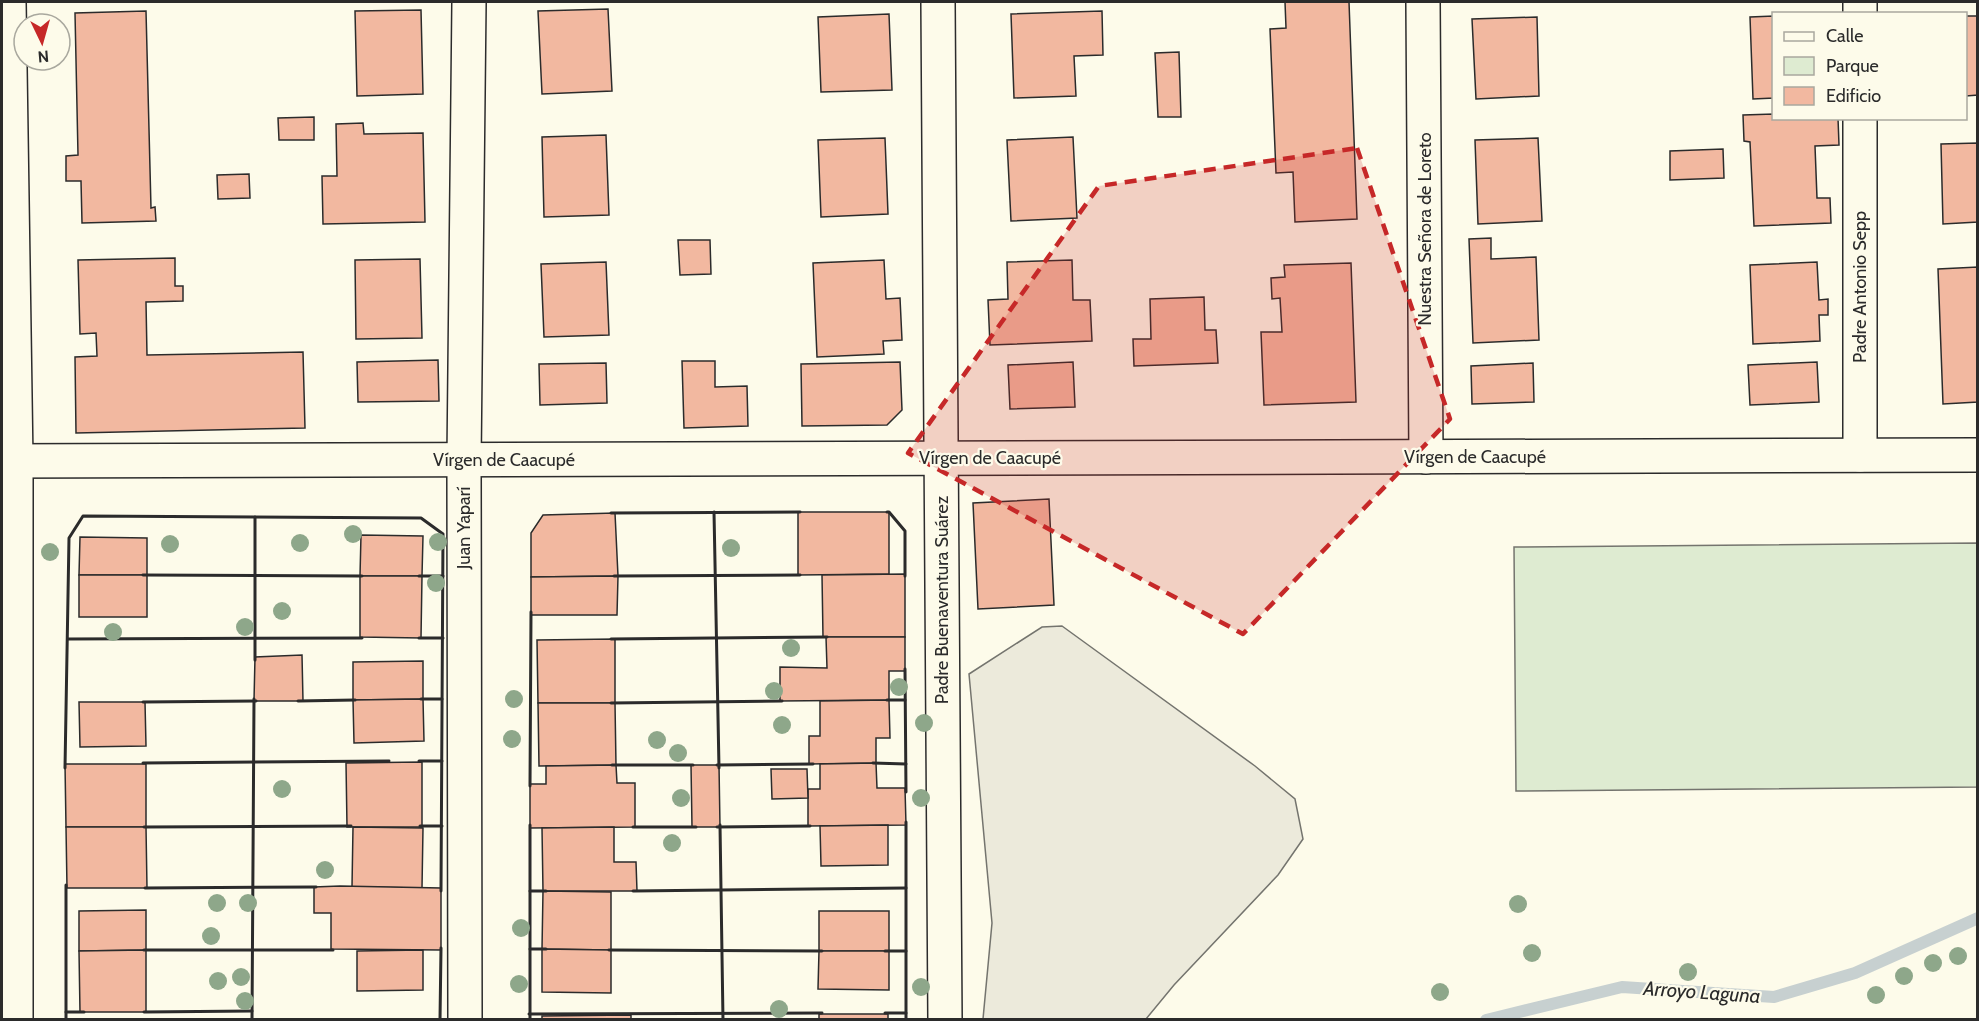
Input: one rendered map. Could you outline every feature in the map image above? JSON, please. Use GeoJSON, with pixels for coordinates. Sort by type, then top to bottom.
{"type":"FeatureCollection","features":[{"type":"Feature","properties":{"kind":"street"},"geometry":{"type":"LineString","coordinates":[[9,2],[9,461],[16,1020]]}},
{"type":"Feature","properties":{"kind":"street","name":"Juan Yaparí"},"geometry":{"type":"LineString","coordinates":[[465,1020],[464,460],[469,2]]}},
{"type":"Feature","properties":{"kind":"street","name":"Padre Buenaventura Suárez"},"geometry":{"type":"LineString","coordinates":[[938,2],[945,1020]]}},
{"type":"Feature","properties":{"kind":"street","name":"Nuestra Señora de Loreto"},"geometry":{"type":"LineString","coordinates":[[1423,2],[1426,458]]}},
{"type":"Feature","properties":{"kind":"street","name":"Padre Antonio Sepp"},"geometry":{"type":"LineString","coordinates":[[1860,120],[1860,455]]}},
{"type":"Feature","properties":{"kind":"street","name":"Vírgen de Caacupé"},"geometry":{"type":"LineString","coordinates":[[9,461],[1977,455]]}},
{"type":"Feature","properties":{"kind":"highlighted area"},"geometry":{"type":"Polygon","coordinates":[[[1357,148],[1450,419],[1243,634],[908,453],[1099,186],[1357,148]]]}},
{"type":"Feature","properties":{"kind":"green space"},"geometry":{"type":"Polygon","coordinates":[[[1977,543],[1977,787],[1516,791],[1514,547],[1977,543]]]}},
{"type":"Feature","properties":{"kind":"shaded area"},"geometry":{"type":"Polygon","coordinates":[[[1062,626],[1255,766],[1295,799],[1303,839],[1278,875],[1174,985],[1146,1019],[983,1019],[992,923],[969,674],[1042,627],[1062,626]]]}},
{"type":"Feature","properties":{"kind":"building"},"geometry":{"type":"Polygon","coordinates":[[[1285,2],[1349,2],[1357,219],[1295,222],[1293,172],[1276,173],[1270,29],[1286,28],[1285,2]]]}},
{"type":"Feature","properties":{"kind":"building"},"geometry":{"type":"Polygon","coordinates":[[[608,9],[612,91],[542,94],[538,11],[608,9]]]}},
{"type":"Feature","properties":{"kind":"building"},"geometry":{"type":"Polygon","coordinates":[[[421,10],[423,94],[357,96],[355,11],[421,10]]]}},
{"type":"Feature","properties":{"kind":"building"},"geometry":{"type":"Polygon","coordinates":[[[146,11],[151,208],[155,207],[156,221],[82,223],[81,181],[66,181],[66,156],[78,155],[75,13],[146,11]]]}},
{"type":"Feature","properties":{"kind":"building"},"geometry":{"type":"Polygon","coordinates":[[[1102,11],[1103,55],[1074,56],[1076,96],[1014,98],[1011,14],[1102,11]]]}},
{"type":"Feature","properties":{"kind":"building"},"geometry":{"type":"Polygon","coordinates":[[[889,14],[892,90],[821,92],[818,17],[889,14]]]}},
{"type":"Feature","properties":{"kind":"building"},"geometry":{"type":"Polygon","coordinates":[[[1772,16],[1772,98],[1753,99],[1750,17],[1772,16]]]}},
{"type":"Feature","properties":{"kind":"building"},"geometry":{"type":"Polygon","coordinates":[[[1967,16],[1978,16],[1978,95],[1967,96],[1967,16]]]}},
{"type":"Feature","properties":{"kind":"building"},"geometry":{"type":"Polygon","coordinates":[[[1537,17],[1539,96],[1476,99],[1472,19],[1537,17]]]}},
{"type":"Feature","properties":{"kind":"building"},"geometry":{"type":"Polygon","coordinates":[[[1179,52],[1181,117],[1158,117],[1155,53],[1179,52]]]}},
{"type":"Feature","properties":{"kind":"building"},"geometry":{"type":"Polygon","coordinates":[[[1772,114],[1772,120],[1838,120],[1839,145],[1815,146],[1817,198],[1830,198],[1831,223],[1754,226],[1750,142],[1744,141],[1743,115],[1772,114]]]}},
{"type":"Feature","properties":{"kind":"building"},"geometry":{"type":"Polygon","coordinates":[[[314,117],[314,140],[279,140],[278,118],[314,117]]]}},
{"type":"Feature","properties":{"kind":"building"},"geometry":{"type":"Polygon","coordinates":[[[363,123],[364,134],[423,133],[425,222],[323,224],[322,176],[337,176],[336,124],[363,123]]]}},
{"type":"Feature","properties":{"kind":"building"},"geometry":{"type":"Polygon","coordinates":[[[606,135],[609,215],[544,217],[542,137],[606,135]]]}},
{"type":"Feature","properties":{"kind":"building"},"geometry":{"type":"Polygon","coordinates":[[[1073,137],[1077,218],[1011,221],[1007,140],[1073,137]]]}},
{"type":"Feature","properties":{"kind":"building"},"geometry":{"type":"Polygon","coordinates":[[[885,138],[888,214],[821,217],[818,140],[885,138]]]}},
{"type":"Feature","properties":{"kind":"building"},"geometry":{"type":"Polygon","coordinates":[[[1538,138],[1542,221],[1478,224],[1475,140],[1538,138]]]}},
{"type":"Feature","properties":{"kind":"building"},"geometry":{"type":"Polygon","coordinates":[[[1978,143],[1978,222],[1943,224],[1941,144],[1978,143]]]}},
{"type":"Feature","properties":{"kind":"building"},"geometry":{"type":"Polygon","coordinates":[[[1723,149],[1724,178],[1670,180],[1670,151],[1723,149]]]}},
{"type":"Feature","properties":{"kind":"building"},"geometry":{"type":"Polygon","coordinates":[[[249,174],[250,198],[218,199],[217,175],[249,174]]]}},
{"type":"Feature","properties":{"kind":"building"},"geometry":{"type":"Polygon","coordinates":[[[1491,238],[1491,259],[1536,257],[1539,340],[1473,343],[1469,239],[1491,238]]]}},
{"type":"Feature","properties":{"kind":"building"},"geometry":{"type":"Polygon","coordinates":[[[678,240],[710,240],[711,274],[680,275],[678,240]]]}},
{"type":"Feature","properties":{"kind":"building"},"geometry":{"type":"Polygon","coordinates":[[[175,258],[175,286],[183,286],[183,301],[146,302],[147,355],[303,352],[305,428],[76,433],[75,357],[97,356],[96,333],[80,334],[78,260],[175,258]]]}},
{"type":"Feature","properties":{"kind":"building"},"geometry":{"type":"Polygon","coordinates":[[[420,259],[422,338],[356,339],[355,260],[420,259]]]}},
{"type":"Feature","properties":{"kind":"building"},"geometry":{"type":"Polygon","coordinates":[[[884,260],[886,299],[900,298],[902,340],[883,341],[884,354],[817,357],[813,263],[884,260]]]}},
{"type":"Feature","properties":{"kind":"building"},"geometry":{"type":"Polygon","coordinates":[[[1072,260],[1073,300],[1090,300],[1092,341],[990,345],[988,300],[1008,299],[1007,262],[1072,260]]]}},
{"type":"Feature","properties":{"kind":"building"},"geometry":{"type":"Polygon","coordinates":[[[606,262],[609,335],[544,337],[541,264],[606,262]]]}},
{"type":"Feature","properties":{"kind":"building"},"geometry":{"type":"Polygon","coordinates":[[[1817,262],[1819,300],[1828,299],[1828,315],[1819,315],[1820,341],[1753,344],[1750,265],[1817,262]]]}},
{"type":"Feature","properties":{"kind":"building"},"geometry":{"type":"Polygon","coordinates":[[[1351,263],[1356,402],[1264,405],[1261,332],[1282,332],[1280,298],[1272,299],[1271,278],[1285,277],[1284,265],[1351,263]]]}},
{"type":"Feature","properties":{"kind":"building"},"geometry":{"type":"Polygon","coordinates":[[[1978,267],[1978,402],[1943,404],[1938,269],[1978,267]]]}},
{"type":"Feature","properties":{"kind":"building"},"geometry":{"type":"Polygon","coordinates":[[[1204,297],[1205,330],[1216,330],[1218,363],[1134,366],[1133,339],[1151,339],[1150,299],[1204,297]]]}},
{"type":"Feature","properties":{"kind":"building"},"geometry":{"type":"Polygon","coordinates":[[[438,360],[439,401],[358,402],[357,362],[438,360]]]}},
{"type":"Feature","properties":{"kind":"building"},"geometry":{"type":"Polygon","coordinates":[[[682,361],[715,361],[715,387],[747,386],[748,426],[684,428],[682,361]]]}},
{"type":"Feature","properties":{"kind":"building"},"geometry":{"type":"Polygon","coordinates":[[[900,362],[902,410],[887,425],[802,426],[801,364],[900,362]]]}},
{"type":"Feature","properties":{"kind":"building"},"geometry":{"type":"Polygon","coordinates":[[[1073,362],[1075,407],[1010,409],[1008,365],[1073,362]]]}},
{"type":"Feature","properties":{"kind":"building"},"geometry":{"type":"Polygon","coordinates":[[[1817,362],[1819,402],[1750,405],[1748,365],[1817,362]]]}},
{"type":"Feature","properties":{"kind":"building"},"geometry":{"type":"Polygon","coordinates":[[[606,363],[607,403],[540,405],[539,364],[606,363]]]}},
{"type":"Feature","properties":{"kind":"building"},"geometry":{"type":"Polygon","coordinates":[[[1533,363],[1534,402],[1472,404],[1471,366],[1533,363]]]}},
{"type":"Feature","properties":{"kind":"building"},"geometry":{"type":"Polygon","coordinates":[[[1049,499],[1054,605],[978,609],[973,503],[1049,499]]]}},
{"type":"Feature","properties":{"kind":"building"},"geometry":{"type":"Polygon","coordinates":[[[798,512],[889,512],[889,574],[798,575],[798,512]]]}},
{"type":"Feature","properties":{"kind":"building"},"geometry":{"type":"Polygon","coordinates":[[[615,513],[618,576],[531,577],[531,533],[543,515],[615,513]]]}},
{"type":"Feature","properties":{"kind":"building"},"geometry":{"type":"Polygon","coordinates":[[[361,535],[423,536],[422,576],[360,576],[361,535]]]}},
{"type":"Feature","properties":{"kind":"building"},"geometry":{"type":"Polygon","coordinates":[[[80,537],[147,538],[147,575],[79,575],[80,537]]]}},
{"type":"Feature","properties":{"kind":"building"},"geometry":{"type":"Polygon","coordinates":[[[905,574],[905,637],[823,637],[822,575],[905,574]]]}},
{"type":"Feature","properties":{"kind":"building"},"geometry":{"type":"Polygon","coordinates":[[[79,575],[147,575],[147,617],[79,617],[79,575]]]}},
{"type":"Feature","properties":{"kind":"building"},"geometry":{"type":"Polygon","coordinates":[[[360,576],[422,576],[421,638],[360,637],[360,576]]]}},
{"type":"Feature","properties":{"kind":"building"},"geometry":{"type":"Polygon","coordinates":[[[618,576],[617,615],[531,615],[531,577],[618,576]]]}},
{"type":"Feature","properties":{"kind":"building"},"geometry":{"type":"Polygon","coordinates":[[[826,637],[905,637],[905,671],[889,671],[889,700],[780,701],[780,667],[827,668],[826,637]]]}},
{"type":"Feature","properties":{"kind":"building"},"geometry":{"type":"Polygon","coordinates":[[[615,639],[615,703],[538,703],[537,640],[615,639]]]}},
{"type":"Feature","properties":{"kind":"building"},"geometry":{"type":"Polygon","coordinates":[[[302,655],[303,701],[254,701],[255,657],[302,655]]]}},
{"type":"Feature","properties":{"kind":"building"},"geometry":{"type":"Polygon","coordinates":[[[423,661],[423,699],[353,700],[353,662],[423,661]]]}},
{"type":"Feature","properties":{"kind":"building"},"geometry":{"type":"Polygon","coordinates":[[[423,699],[424,741],[354,743],[353,700],[423,699]]]}},
{"type":"Feature","properties":{"kind":"building"},"geometry":{"type":"Polygon","coordinates":[[[889,700],[890,738],[876,738],[876,763],[809,764],[809,736],[820,736],[820,701],[889,700]]]}},
{"type":"Feature","properties":{"kind":"building"},"geometry":{"type":"Polygon","coordinates":[[[79,702],[145,702],[146,746],[80,747],[79,702]]]}},
{"type":"Feature","properties":{"kind":"building"},"geometry":{"type":"Polygon","coordinates":[[[538,703],[615,703],[616,765],[539,766],[538,703]]]}},
{"type":"Feature","properties":{"kind":"building"},"geometry":{"type":"Polygon","coordinates":[[[422,762],[422,827],[347,827],[346,763],[422,762]]]}},
{"type":"Feature","properties":{"kind":"building"},"geometry":{"type":"Polygon","coordinates":[[[876,763],[877,788],[905,788],[906,825],[808,826],[808,789],[820,789],[820,764],[876,763]]]}},
{"type":"Feature","properties":{"kind":"building"},"geometry":{"type":"Polygon","coordinates":[[[65,764],[146,764],[146,827],[66,827],[65,764]]]}},
{"type":"Feature","properties":{"kind":"building"},"geometry":{"type":"Polygon","coordinates":[[[616,765],[617,783],[635,783],[635,827],[530,828],[530,784],[546,784],[546,766],[616,765]]]}},
{"type":"Feature","properties":{"kind":"building"},"geometry":{"type":"Polygon","coordinates":[[[691,765],[719,765],[720,827],[692,827],[691,765]]]}},
{"type":"Feature","properties":{"kind":"building"},"geometry":{"type":"Polygon","coordinates":[[[771,769],[807,769],[808,798],[772,799],[771,769]]]}},
{"type":"Feature","properties":{"kind":"building"},"geometry":{"type":"Polygon","coordinates":[[[888,825],[888,865],[821,866],[820,826],[888,825]]]}},
{"type":"Feature","properties":{"kind":"building"},"geometry":{"type":"Polygon","coordinates":[[[66,827],[146,827],[147,888],[67,888],[66,827]]]}},
{"type":"Feature","properties":{"kind":"building"},"geometry":{"type":"Polygon","coordinates":[[[353,827],[423,828],[422,888],[352,887],[353,827]]]}},
{"type":"Feature","properties":{"kind":"building"},"geometry":{"type":"Polygon","coordinates":[[[614,827],[614,862],[636,862],[637,891],[543,891],[542,828],[614,827]]]}},
{"type":"Feature","properties":{"kind":"building"},"geometry":{"type":"Polygon","coordinates":[[[314,887],[441,888],[441,950],[331,949],[331,913],[314,913],[314,887]]]}},
{"type":"Feature","properties":{"kind":"building"},"geometry":{"type":"Polygon","coordinates":[[[543,891],[611,892],[611,950],[542,949],[543,891]]]}},
{"type":"Feature","properties":{"kind":"building"},"geometry":{"type":"Polygon","coordinates":[[[146,910],[146,950],[79,951],[79,911],[146,910]]]}},
{"type":"Feature","properties":{"kind":"building"},"geometry":{"type":"Polygon","coordinates":[[[819,911],[889,911],[889,951],[819,951],[819,911]]]}},
{"type":"Feature","properties":{"kind":"building"},"geometry":{"type":"Polygon","coordinates":[[[542,949],[611,950],[611,993],[542,992],[542,949]]]}},
{"type":"Feature","properties":{"kind":"building"},"geometry":{"type":"Polygon","coordinates":[[[146,950],[146,1012],[80,1012],[79,951],[146,950]]]}},
{"type":"Feature","properties":{"kind":"building"},"geometry":{"type":"Polygon","coordinates":[[[423,950],[423,990],[357,991],[357,951],[423,950]]]}},
{"type":"Feature","properties":{"kind":"building"},"geometry":{"type":"Polygon","coordinates":[[[819,951],[889,951],[889,990],[818,989],[819,951]]]}},
{"type":"Feature","properties":{"kind":"building"},"geometry":{"type":"Polygon","coordinates":[[[819,1014],[888,1014],[888,1020],[819,1020],[819,1014]]]}},
{"type":"Feature","properties":{"kind":"building"},"geometry":{"type":"Polygon","coordinates":[[[631,1015],[631,1020],[542,1020],[542,1016],[631,1015]]]}},
{"type":"Feature","properties":{"kind":"waterway","name":"Arroyo Laguna"},"geometry":{"type":"LineString","coordinates":[[1486,1020],[1622,987],[1774,997],[1855,973],[1978,918]]}},
{"type":"Feature","properties":{"kind":"wall"},"geometry":{"type":"LineString","coordinates":[[714,512],[719,768]]}},
{"type":"Feature","properties":{"kind":"wall"},"geometry":{"type":"LineString","coordinates":[[611,513],[800,512]]}},
{"type":"Feature","properties":{"kind":"wall"},"geometry":{"type":"LineString","coordinates":[[887,512],[905,531],[905,576]]}},
{"type":"Feature","properties":{"kind":"wall"},"geometry":{"type":"LineString","coordinates":[[65,768],[69,538],[83,516],[421,518],[443,534],[441,891]]}},
{"type":"Feature","properties":{"kind":"wall"},"geometry":{"type":"LineString","coordinates":[[255,517],[255,660]]}},
{"type":"Feature","properties":{"kind":"wall"},"geometry":{"type":"LineString","coordinates":[[143,575],[362,576]]}},
{"type":"Feature","properties":{"kind":"wall"},"geometry":{"type":"LineString","coordinates":[[614,576],[800,575]]}},
{"type":"Feature","properties":{"kind":"wall"},"geometry":{"type":"LineString","coordinates":[[419,576],[443,576]]}},
{"type":"Feature","properties":{"kind":"wall"},"geometry":{"type":"LineString","coordinates":[[530,786],[531,612]]}},
{"type":"Feature","properties":{"kind":"wall"},"geometry":{"type":"LineString","coordinates":[[611,639],[827,637]]}},
{"type":"Feature","properties":{"kind":"wall"},"geometry":{"type":"LineString","coordinates":[[68,639],[362,638]]}},
{"type":"Feature","properties":{"kind":"wall"},"geometry":{"type":"LineString","coordinates":[[419,638],[443,638]]}},
{"type":"Feature","properties":{"kind":"wall"},"geometry":{"type":"LineString","coordinates":[[905,669],[906,792]]}},
{"type":"Feature","properties":{"kind":"wall"},"geometry":{"type":"LineString","coordinates":[[252,1020],[254,699]]}},
{"type":"Feature","properties":{"kind":"wall"},"geometry":{"type":"LineString","coordinates":[[421,699],[442,699]]}},
{"type":"Feature","properties":{"kind":"wall"},"geometry":{"type":"LineString","coordinates":[[298,701],[355,700]]}},
{"type":"Feature","properties":{"kind":"wall"},"geometry":{"type":"LineString","coordinates":[[887,700],[905,700]]}},
{"type":"Feature","properties":{"kind":"wall"},"geometry":{"type":"LineString","coordinates":[[143,702],[256,701]]}},
{"type":"Feature","properties":{"kind":"wall"},"geometry":{"type":"LineString","coordinates":[[611,703],[782,701]]}},
{"type":"Feature","properties":{"kind":"wall"},"geometry":{"type":"LineString","coordinates":[[143,763],[389,761]]}},
{"type":"Feature","properties":{"kind":"wall"},"geometry":{"type":"LineString","coordinates":[[419,761],[442,761]]}},
{"type":"Feature","properties":{"kind":"wall"},"geometry":{"type":"LineString","coordinates":[[873,763],[906,764]]}},
{"type":"Feature","properties":{"kind":"wall"},"geometry":{"type":"LineString","coordinates":[[717,765],[813,764]]}},
{"type":"Feature","properties":{"kind":"wall"},"geometry":{"type":"LineString","coordinates":[[612,765],[693,765]]}},
{"type":"Feature","properties":{"kind":"wall"},"geometry":{"type":"LineString","coordinates":[[906,822],[906,1020]]}},
{"type":"Feature","properties":{"kind":"wall"},"geometry":{"type":"LineString","coordinates":[[530,825],[530,1020]]}},
{"type":"Feature","properties":{"kind":"wall"},"geometry":{"type":"LineString","coordinates":[[720,825],[723,1020]]}},
{"type":"Feature","properties":{"kind":"wall"},"geometry":{"type":"LineString","coordinates":[[144,827],[351,826]]}},
{"type":"Feature","properties":{"kind":"wall"},"geometry":{"type":"LineString","coordinates":[[420,826],[442,826]]}},
{"type":"Feature","properties":{"kind":"wall"},"geometry":{"type":"LineString","coordinates":[[717,827],[810,826]]}},
{"type":"Feature","properties":{"kind":"wall"},"geometry":{"type":"LineString","coordinates":[[633,827],[696,827]]}},
{"type":"Feature","properties":{"kind":"wall"},"geometry":{"type":"LineString","coordinates":[[66,885],[66,1020]]}},
{"type":"Feature","properties":{"kind":"wall"},"geometry":{"type":"LineString","coordinates":[[145,888],[316,887]]}},
{"type":"Feature","properties":{"kind":"wall"},"geometry":{"type":"LineString","coordinates":[[633,891],[906,888]]}},
{"type":"Feature","properties":{"kind":"wall"},"geometry":{"type":"LineString","coordinates":[[530,891],[546,891]]}},
{"type":"Feature","properties":{"kind":"wall"},"geometry":{"type":"LineString","coordinates":[[440,1020],[441,948]]}},
{"type":"Feature","properties":{"kind":"wall"},"geometry":{"type":"LineString","coordinates":[[530,949],[546,949]]}},
{"type":"Feature","properties":{"kind":"wall"},"geometry":{"type":"LineString","coordinates":[[144,950],[333,950]]}},
{"type":"Feature","properties":{"kind":"wall"},"geometry":{"type":"LineString","coordinates":[[609,950],[822,951]]}},
{"type":"Feature","properties":{"kind":"wall"},"geometry":{"type":"LineString","coordinates":[[885,951],[906,951]]}},
{"type":"Feature","properties":{"kind":"wall"},"geometry":{"type":"LineString","coordinates":[[144,1012],[252,1011]]}},
{"type":"Feature","properties":{"kind":"wall"},"geometry":{"type":"LineString","coordinates":[[66,1012],[84,1012]]}},
{"type":"Feature","properties":{"kind":"wall"},"geometry":{"type":"LineString","coordinates":[[529,1014],[822,1013]]}},
{"type":"Feature","properties":{"kind":"wall"},"geometry":{"type":"LineString","coordinates":[[885,1013],[906,1013]]}}]}
